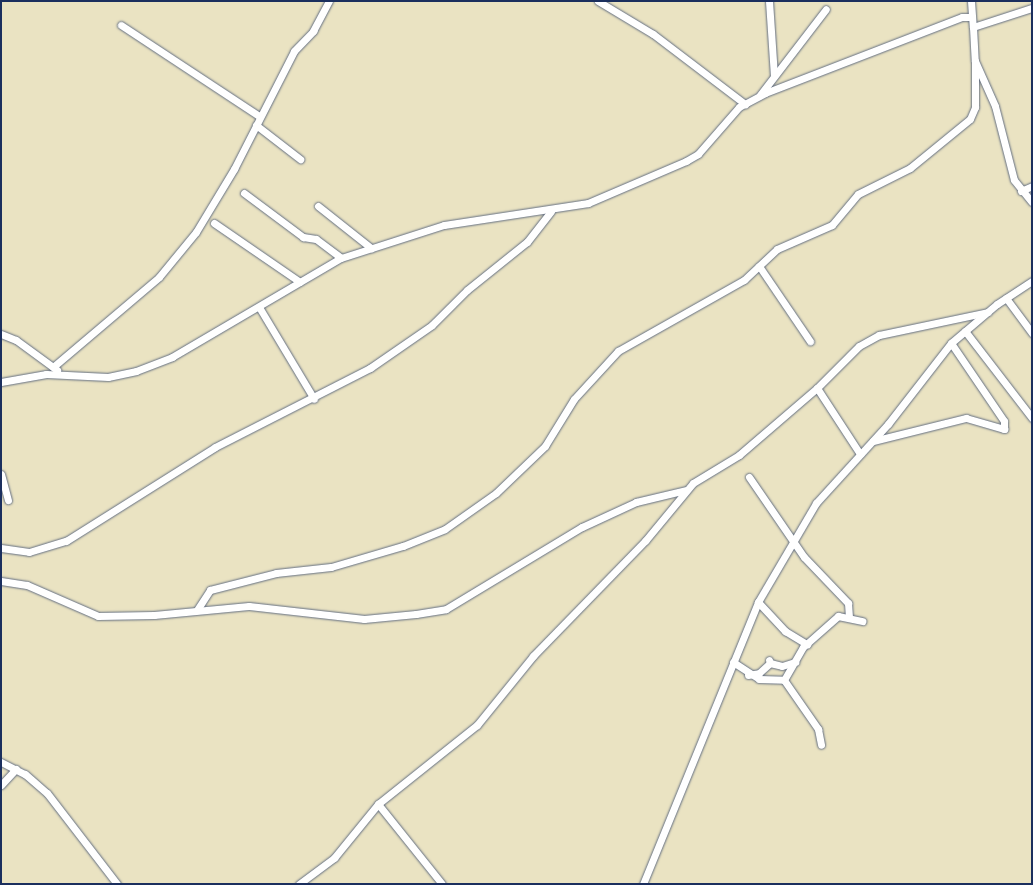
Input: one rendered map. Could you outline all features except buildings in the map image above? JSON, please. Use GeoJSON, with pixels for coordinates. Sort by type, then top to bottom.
{"type":"FeatureCollection","features":[{"type":"Feature","properties":{"kind":"street"},"geometry":{"type":"LineString","coordinates":[[53,366],[159,277],[213,207],[294,51],[313,31],[329,1]]}},
{"type":"Feature","properties":{"kind":"street"},"geometry":{"type":"LineString","coordinates":[[598,1],[653,34],[745,104]]}},
{"type":"Feature","properties":{"kind":"street"},"geometry":{"type":"LineString","coordinates":[[769,1],[774,76]]}},
{"type":"Feature","properties":{"kind":"street"},"geometry":{"type":"LineString","coordinates":[[196,610],[210,590],[276,573],[331,567],[403,546],[445,529],[496,493],[545,446],[574,399],[618,351],[744,280],[777,249],[832,225],[858,194],[910,168],[970,119],[975,107],[975,60],[971,1]]}},
{"type":"Feature","properties":{"kind":"street"},"geometry":{"type":"LineString","coordinates":[[973,27],[1032,8]]}},
{"type":"Feature","properties":{"kind":"street"},"geometry":{"type":"LineString","coordinates":[[759,96],[826,9]]}},
{"type":"Feature","properties":{"kind":"street"},"geometry":{"type":"LineString","coordinates":[[1,382],[46,374],[108,377],[154,364],[259,307],[341,258],[466,220],[551,211],[588,203],[686,161],[698,154],[745,104],[759,96],[962,17],[972,16]]}},
{"type":"Feature","properties":{"kind":"street"},"geometry":{"type":"LineString","coordinates":[[121,25],[259,116]]}},
{"type":"Feature","properties":{"kind":"street"},"geometry":{"type":"LineString","coordinates":[[975,60],[995,106],[1005,154],[1021,191],[1032,202]]}},
{"type":"Feature","properties":{"kind":"street"},"geometry":{"type":"LineString","coordinates":[[256,125],[300,159]]}},
{"type":"Feature","properties":{"kind":"street"},"geometry":{"type":"LineString","coordinates":[[1021,191],[1032,186]]}},
{"type":"Feature","properties":{"kind":"street"},"geometry":{"type":"LineString","coordinates":[[244,193],[303,237],[316,239],[341,258]]}},
{"type":"Feature","properties":{"kind":"street"},"geometry":{"type":"LineString","coordinates":[[318,206],[371,248]]}},
{"type":"Feature","properties":{"kind":"street"},"geometry":{"type":"LineString","coordinates":[[1,548],[29,552],[66,541],[215,447],[314,400],[420,335],[466,290],[527,242],[551,211]]}},
{"type":"Feature","properties":{"kind":"street"},"geometry":{"type":"LineString","coordinates":[[214,223],[300,282]]}},
{"type":"Feature","properties":{"kind":"street"},"geometry":{"type":"LineString","coordinates":[[759,266],[810,341]]}},
{"type":"Feature","properties":{"kind":"street"},"geometry":{"type":"LineString","coordinates":[[643,884],[732,662],[758,602],[794,538],[816,503],[872,441],[951,343],[1006,298],[1032,281]]}},
{"type":"Feature","properties":{"kind":"street"},"geometry":{"type":"LineString","coordinates":[[1006,298],[1032,333]]}},
{"type":"Feature","properties":{"kind":"street"},"geometry":{"type":"LineString","coordinates":[[259,307],[314,400]]}},
{"type":"Feature","properties":{"kind":"street"},"geometry":{"type":"LineString","coordinates":[[300,884],[334,858],[378,804],[477,725],[533,656],[645,541],[686,490],[739,455],[817,388],[859,346],[879,335],[988,312]]}},
{"type":"Feature","properties":{"kind":"street"},"geometry":{"type":"LineString","coordinates":[[965,331],[1032,418]]}},
{"type":"Feature","properties":{"kind":"street"},"geometry":{"type":"LineString","coordinates":[[1,334],[53,366],[63,375]]}},
{"type":"Feature","properties":{"kind":"street"},"geometry":{"type":"LineString","coordinates":[[872,441],[966,418],[1004,429],[1004,421],[951,343]]}},
{"type":"Feature","properties":{"kind":"street"},"geometry":{"type":"LineString","coordinates":[[817,388],[860,454]]}},
{"type":"Feature","properties":{"kind":"street"},"geometry":{"type":"LineString","coordinates":[[1,474],[8,500]]}},
{"type":"Feature","properties":{"kind":"street"},"geometry":{"type":"LineString","coordinates":[[749,478],[794,538],[804,557],[848,603],[849,617]]}},
{"type":"Feature","properties":{"kind":"street"},"geometry":{"type":"LineString","coordinates":[[1,581],[27,585],[98,616],[154,615],[249,606],[364,619],[446,608],[582,527],[636,502],[686,490]]}},
{"type":"Feature","properties":{"kind":"street"},"geometry":{"type":"LineString","coordinates":[[758,602],[785,631],[807,644]]}},
{"type":"Feature","properties":{"kind":"street"},"geometry":{"type":"LineString","coordinates":[[784,680],[807,644],[838,616],[849,617],[862,621]]}},
{"type":"Feature","properties":{"kind":"street"},"geometry":{"type":"LineString","coordinates":[[732,662],[748,675],[784,680],[818,729],[821,746]]}},
{"type":"Feature","properties":{"kind":"street"},"geometry":{"type":"LineString","coordinates":[[748,675],[759,673],[769,662],[782,666],[795,662]]}},
{"type":"Feature","properties":{"kind":"street"},"geometry":{"type":"LineString","coordinates":[[1,762],[16,769],[52,799],[90,854],[117,884]]}},
{"type":"Feature","properties":{"kind":"street"},"geometry":{"type":"LineString","coordinates":[[1,785],[16,769]]}},
{"type":"Feature","properties":{"kind":"street"},"geometry":{"type":"LineString","coordinates":[[378,804],[442,884]]}}]}
